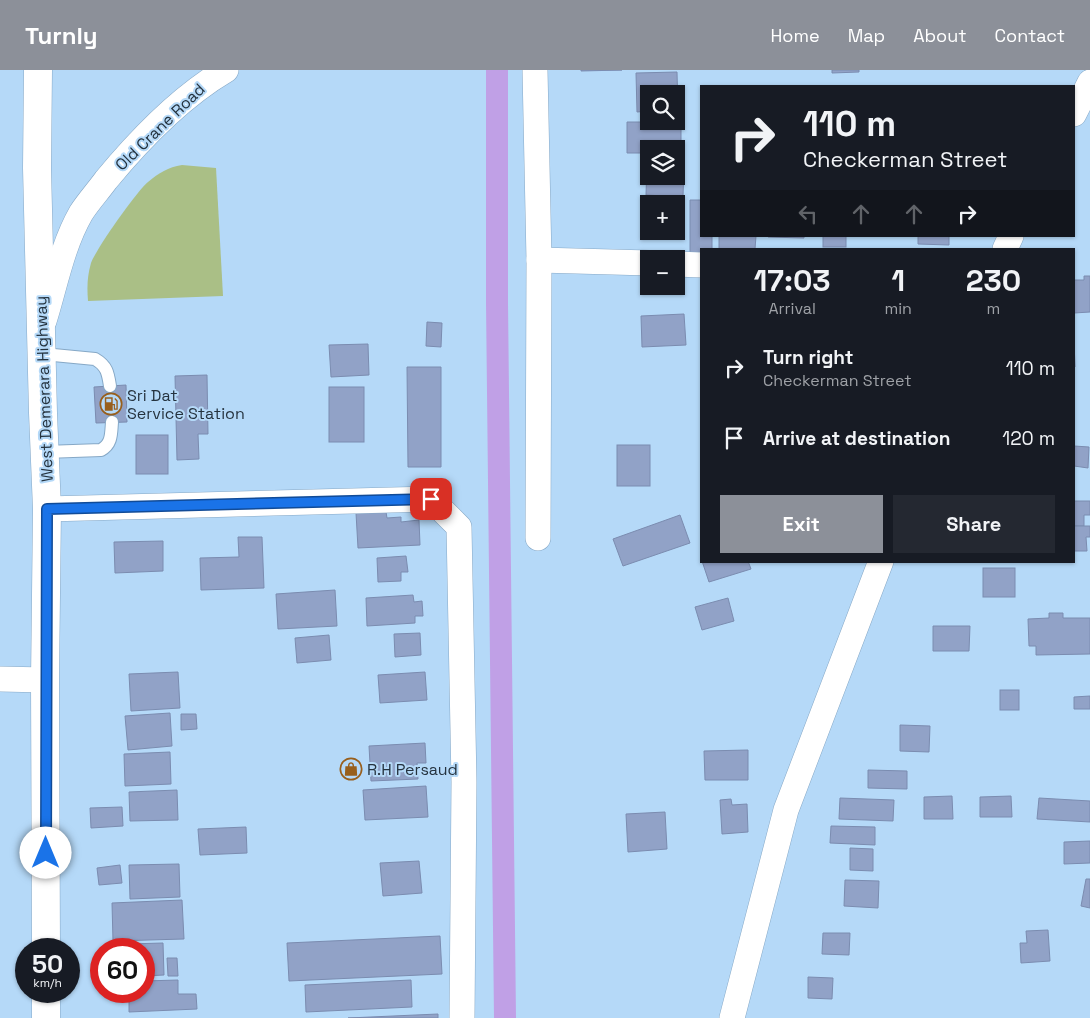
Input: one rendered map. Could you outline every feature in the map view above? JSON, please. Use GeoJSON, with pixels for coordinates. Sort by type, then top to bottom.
{"type":"FeatureCollection","features":[{"type":"Feature","properties":{"kind":"main road","name":"West Demerara Highway"},"geometry":{"type":"LineString","coordinates":[[38,70],[37,168],[47,509],[45,680],[46,938]]}},
{"type":"Feature","properties":{"kind":"main road"},"geometry":{"type":"LineString","coordinates":[[46,1003],[46,1018]]}},
{"type":"Feature","properties":{"kind":"street","name":"Old Crane Road"},"geometry":{"type":"LineString","coordinates":[[42,341],[66,249],[81,214],[126,156],[166,117],[210,80],[226,70]]}},
{"type":"Feature","properties":{"kind":"street"},"geometry":{"type":"LineString","coordinates":[[535,70],[539,260],[538,538]]}},
{"type":"Feature","properties":{"kind":"street"},"geometry":{"type":"LineString","coordinates":[[1075,112],[1090,82]]}},
{"type":"Feature","properties":{"kind":"street"},"geometry":{"type":"LineString","coordinates":[[539,260],[640,263]]}},
{"type":"Feature","properties":{"kind":"street"},"geometry":{"type":"LineString","coordinates":[[685,264],[700,265]]}},
{"type":"Feature","properties":{"kind":"street"},"geometry":{"type":"LineString","coordinates":[[47,509],[431,499],[459,528],[464,782],[462,1018]]}},
{"type":"Feature","properties":{"kind":"street"},"geometry":{"type":"LineString","coordinates":[[732,1018],[786,810],[880,563]]}},
{"type":"Feature","properties":{"kind":"street"},"geometry":{"type":"LineString","coordinates":[[0,679],[45,680]]}},
{"type":"Feature","properties":{"kind":"lane"},"geometry":{"type":"LineString","coordinates":[[42,341],[102,363],[108,370],[110,386]]}},
{"type":"Feature","properties":{"kind":"lane"},"geometry":{"type":"LineString","coordinates":[[45,452],[101,450],[107,447],[110,441],[112,422]]}},
{"type":"Feature","properties":{"kind":"green space"},"geometry":{"type":"Polygon","coordinates":[[[182,165],[216,168],[223,296],[88,301],[91,263],[117,221],[148,182],[172,167],[182,165]]]}},
{"type":"Feature","properties":{"kind":"building"},"geometry":{"type":"Polygon","coordinates":[[[581,70],[622,70],[581,71],[581,70]]]}},
{"type":"Feature","properties":{"kind":"building"},"geometry":{"type":"Polygon","coordinates":[[[832,70],[859,70],[859,72],[832,73],[832,70]]]}},
{"type":"Feature","properties":{"kind":"building"},"geometry":{"type":"Polygon","coordinates":[[[677,72],[677,85],[640,85],[640,112],[637,112],[636,73],[677,72]]]}},
{"type":"Feature","properties":{"kind":"building"},"geometry":{"type":"Polygon","coordinates":[[[627,122],[640,122],[640,130],[681,130],[681,140],[640,140],[640,153],[627,153],[627,122]]]}},
{"type":"Feature","properties":{"kind":"building"},"geometry":{"type":"Polygon","coordinates":[[[646,185],[683,185],[683,195],[646,195],[646,185]]]}},
{"type":"Feature","properties":{"kind":"building"},"geometry":{"type":"Polygon","coordinates":[[[690,200],[700,200],[700,237],[712,237],[712,248],[700,248],[700,253],[690,253],[690,200]]]}},
{"type":"Feature","properties":{"kind":"building"},"geometry":{"type":"Polygon","coordinates":[[[719,237],[756,237],[755,248],[719,248],[719,237]]]}},
{"type":"Feature","properties":{"kind":"building"},"geometry":{"type":"Polygon","coordinates":[[[768,237],[804,237],[804,238],[768,237]]]}},
{"type":"Feature","properties":{"kind":"building"},"geometry":{"type":"Polygon","coordinates":[[[823,237],[846,237],[846,247],[823,247],[823,237]]]}},
{"type":"Feature","properties":{"kind":"building"},"geometry":{"type":"Polygon","coordinates":[[[918,237],[949,237],[949,245],[918,244],[918,237]]]}},
{"type":"Feature","properties":{"kind":"building"},"geometry":{"type":"Polygon","coordinates":[[[1084,276],[1090,276],[1090,312],[1075,313],[1075,280],[1084,280],[1084,276]]]}},
{"type":"Feature","properties":{"kind":"building"},"geometry":{"type":"Polygon","coordinates":[[[684,314],[686,345],[642,347],[641,316],[684,314]]]}},
{"type":"Feature","properties":{"kind":"building"},"geometry":{"type":"Polygon","coordinates":[[[427,322],[442,323],[441,347],[426,346],[427,322]]]}},
{"type":"Feature","properties":{"kind":"building"},"geometry":{"type":"Polygon","coordinates":[[[368,344],[369,375],[331,377],[329,345],[368,344]]]}},
{"type":"Feature","properties":{"kind":"building"},"geometry":{"type":"Polygon","coordinates":[[[407,367],[441,367],[441,467],[408,467],[407,367]]]}},
{"type":"Feature","properties":{"kind":"building"},"geometry":{"type":"Polygon","coordinates":[[[207,375],[208,434],[198,434],[199,459],[177,460],[175,376],[207,375]]]}},
{"type":"Feature","properties":{"kind":"building","name":"Sri Dat Service Station"},"geometry":{"type":"Polygon","coordinates":[[[126,385],[127,422],[96,423],[94,387],[126,385]]]}},
{"type":"Feature","properties":{"kind":"building"},"geometry":{"type":"Polygon","coordinates":[[[329,387],[364,387],[364,442],[329,442],[329,387]]]}},
{"type":"Feature","properties":{"kind":"building"},"geometry":{"type":"Polygon","coordinates":[[[136,435],[168,435],[168,474],[136,474],[136,435]]]}},
{"type":"Feature","properties":{"kind":"building"},"geometry":{"type":"Polygon","coordinates":[[[617,445],[650,445],[650,486],[617,486],[617,445]]]}},
{"type":"Feature","properties":{"kind":"building"},"geometry":{"type":"Polygon","coordinates":[[[1075,446],[1089,447],[1088,468],[1075,466],[1075,446]]]}},
{"type":"Feature","properties":{"kind":"building"},"geometry":{"type":"Polygon","coordinates":[[[1075,501],[1090,501],[1090,515],[1084,515],[1084,526],[1075,526],[1075,501]]]}},
{"type":"Feature","properties":{"kind":"building"},"geometry":{"type":"Polygon","coordinates":[[[386,512],[387,518],[401,517],[401,522],[419,520],[420,545],[358,548],[356,513],[386,512]]]}},
{"type":"Feature","properties":{"kind":"building"},"geometry":{"type":"Polygon","coordinates":[[[680,515],[690,543],[623,566],[613,539],[680,515]]]}},
{"type":"Feature","properties":{"kind":"building"},"geometry":{"type":"Polygon","coordinates":[[[1075,526],[1090,526],[1090,537],[1086,537],[1087,551],[1075,551],[1075,526]]]}},
{"type":"Feature","properties":{"kind":"building"},"geometry":{"type":"Polygon","coordinates":[[[238,537],[262,537],[264,588],[201,590],[200,558],[239,557],[238,537]]]}},
{"type":"Feature","properties":{"kind":"building"},"geometry":{"type":"Polygon","coordinates":[[[163,541],[163,571],[115,573],[114,542],[163,541]]]}},
{"type":"Feature","properties":{"kind":"building"},"geometry":{"type":"Polygon","coordinates":[[[406,556],[408,572],[401,572],[401,581],[378,582],[377,558],[406,556]]]}},
{"type":"Feature","properties":{"kind":"building"},"geometry":{"type":"Polygon","coordinates":[[[703,563],[749,563],[751,569],[709,582],[703,563]]]}},
{"type":"Feature","properties":{"kind":"building"},"geometry":{"type":"Polygon","coordinates":[[[983,568],[1015,568],[1015,597],[983,597],[983,568]]]}},
{"type":"Feature","properties":{"kind":"building"},"geometry":{"type":"Polygon","coordinates":[[[335,590],[337,626],[278,629],[276,594],[335,590]]]}},
{"type":"Feature","properties":{"kind":"building"},"geometry":{"type":"Polygon","coordinates":[[[413,595],[414,602],[422,601],[423,616],[415,616],[415,623],[367,626],[366,598],[413,595]]]}},
{"type":"Feature","properties":{"kind":"building"},"geometry":{"type":"Polygon","coordinates":[[[728,598],[734,621],[702,630],[695,607],[728,598]]]}},
{"type":"Feature","properties":{"kind":"building"},"geometry":{"type":"Polygon","coordinates":[[[1049,613],[1063,613],[1063,618],[1090,618],[1090,654],[1036,655],[1036,646],[1029,646],[1028,619],[1049,618],[1049,613]]]}},
{"type":"Feature","properties":{"kind":"building"},"geometry":{"type":"Polygon","coordinates":[[[933,626],[970,626],[969,651],[933,651],[933,626]]]}},
{"type":"Feature","properties":{"kind":"building"},"geometry":{"type":"Polygon","coordinates":[[[420,633],[421,655],[395,657],[394,634],[420,633]]]}},
{"type":"Feature","properties":{"kind":"building"},"geometry":{"type":"Polygon","coordinates":[[[329,635],[331,660],[297,663],[295,638],[329,635]]]}},
{"type":"Feature","properties":{"kind":"building"},"geometry":{"type":"Polygon","coordinates":[[[178,672],[180,708],[131,711],[129,674],[178,672]]]}},
{"type":"Feature","properties":{"kind":"building"},"geometry":{"type":"Polygon","coordinates":[[[425,672],[427,700],[380,703],[378,675],[425,672]]]}},
{"type":"Feature","properties":{"kind":"building"},"geometry":{"type":"Polygon","coordinates":[[[1000,690],[1019,690],[1019,710],[1000,710],[1000,690]]]}},
{"type":"Feature","properties":{"kind":"building"},"geometry":{"type":"Polygon","coordinates":[[[1090,696],[1090,709],[1074,709],[1074,697],[1090,696]]]}},
{"type":"Feature","properties":{"kind":"building"},"geometry":{"type":"Polygon","coordinates":[[[170,713],[172,746],[128,750],[125,716],[170,713]]]}},
{"type":"Feature","properties":{"kind":"building"},"geometry":{"type":"Polygon","coordinates":[[[181,714],[196,714],[197,729],[181,730],[181,714]]]}},
{"type":"Feature","properties":{"kind":"building"},"geometry":{"type":"Polygon","coordinates":[[[900,725],[930,726],[929,752],[900,751],[900,725]]]}},
{"type":"Feature","properties":{"kind":"building"},"geometry":{"type":"Polygon","coordinates":[[[425,743],[426,763],[417,763],[418,779],[371,781],[369,746],[425,743]]]}},
{"type":"Feature","properties":{"kind":"building"},"geometry":{"type":"Polygon","coordinates":[[[748,750],[748,780],[705,780],[704,751],[748,750]]]}},
{"type":"Feature","properties":{"kind":"building"},"geometry":{"type":"Polygon","coordinates":[[[170,752],[171,784],[125,786],[124,754],[170,752]]]}},
{"type":"Feature","properties":{"kind":"building"},"geometry":{"type":"Polygon","coordinates":[[[868,770],[907,771],[907,789],[868,788],[868,770]]]}},
{"type":"Feature","properties":{"kind":"building"},"geometry":{"type":"Polygon","coordinates":[[[426,786],[428,817],[365,820],[363,790],[426,786]]]}},
{"type":"Feature","properties":{"kind":"building"},"geometry":{"type":"Polygon","coordinates":[[[177,790],[178,820],[130,821],[129,792],[177,790]]]}},
{"type":"Feature","properties":{"kind":"building"},"geometry":{"type":"Polygon","coordinates":[[[952,796],[953,819],[924,819],[924,797],[952,796]]]}},
{"type":"Feature","properties":{"kind":"building"},"geometry":{"type":"Polygon","coordinates":[[[1011,796],[1012,817],[980,817],[980,797],[1011,796]]]}},
{"type":"Feature","properties":{"kind":"building"},"geometry":{"type":"Polygon","coordinates":[[[840,798],[894,800],[893,821],[839,819],[840,798]]]}},
{"type":"Feature","properties":{"kind":"building"},"geometry":{"type":"Polygon","coordinates":[[[1039,798],[1090,801],[1090,822],[1037,819],[1039,798]]]}},
{"type":"Feature","properties":{"kind":"building"},"geometry":{"type":"Polygon","coordinates":[[[731,799],[732,805],[747,804],[748,832],[722,834],[720,800],[731,799]]]}},
{"type":"Feature","properties":{"kind":"building"},"geometry":{"type":"Polygon","coordinates":[[[122,807],[123,826],[91,828],[90,808],[122,807]]]}},
{"type":"Feature","properties":{"kind":"building"},"geometry":{"type":"Polygon","coordinates":[[[665,812],[667,849],[628,852],[626,814],[665,812]]]}},
{"type":"Feature","properties":{"kind":"building"},"geometry":{"type":"Polygon","coordinates":[[[831,826],[875,827],[875,845],[830,843],[831,826]]]}},
{"type":"Feature","properties":{"kind":"building"},"geometry":{"type":"Polygon","coordinates":[[[246,827],[247,853],[200,855],[198,829],[246,827]]]}},
{"type":"Feature","properties":{"kind":"building"},"geometry":{"type":"Polygon","coordinates":[[[1090,841],[1090,863],[1064,864],[1064,842],[1090,841]]]}},
{"type":"Feature","properties":{"kind":"building"},"geometry":{"type":"Polygon","coordinates":[[[850,848],[873,849],[873,871],[850,870],[850,848]]]}},
{"type":"Feature","properties":{"kind":"building"},"geometry":{"type":"Polygon","coordinates":[[[419,861],[422,893],[383,896],[380,863],[419,861]]]}},
{"type":"Feature","properties":{"kind":"building"},"geometry":{"type":"Polygon","coordinates":[[[179,864],[180,897],[130,899],[129,865],[179,864]]]}},
{"type":"Feature","properties":{"kind":"building"},"geometry":{"type":"Polygon","coordinates":[[[120,865],[122,883],[99,885],[97,868],[120,865]]]}},
{"type":"Feature","properties":{"kind":"building"},"geometry":{"type":"Polygon","coordinates":[[[1086,879],[1090,879],[1090,908],[1081,906],[1086,879]]]}},
{"type":"Feature","properties":{"kind":"building"},"geometry":{"type":"Polygon","coordinates":[[[845,880],[879,881],[878,908],[844,906],[845,880]]]}},
{"type":"Feature","properties":{"kind":"building"},"geometry":{"type":"Polygon","coordinates":[[[182,900],[184,939],[113,938],[112,903],[182,900]]]}},
{"type":"Feature","properties":{"kind":"building"},"geometry":{"type":"Polygon","coordinates":[[[1048,930],[1050,961],[1021,963],[1020,943],[1027,943],[1026,931],[1048,930]]]}},
{"type":"Feature","properties":{"kind":"building"},"geometry":{"type":"Polygon","coordinates":[[[823,933],[850,933],[849,955],[822,954],[823,933]]]}},
{"type":"Feature","properties":{"kind":"building"},"geometry":{"type":"Polygon","coordinates":[[[440,936],[442,974],[289,981],[287,943],[440,936]]]}},
{"type":"Feature","properties":{"kind":"building"},"geometry":{"type":"Polygon","coordinates":[[[155,943],[163,943],[164,975],[155,975],[155,943]]]}},
{"type":"Feature","properties":{"kind":"building"},"geometry":{"type":"Polygon","coordinates":[[[167,958],[177,958],[178,976],[168,976],[167,958]]]}},
{"type":"Feature","properties":{"kind":"building"},"geometry":{"type":"Polygon","coordinates":[[[808,977],[833,978],[832,999],[808,998],[808,977]]]}},
{"type":"Feature","properties":{"kind":"building"},"geometry":{"type":"Polygon","coordinates":[[[178,980],[178,994],[196,994],[197,1009],[129,1012],[129,1003],[155,1003],[155,981],[178,980]]]}},
{"type":"Feature","properties":{"kind":"building"},"geometry":{"type":"Polygon","coordinates":[[[411,980],[412,1007],[306,1012],[305,985],[411,980]]]}},
{"type":"Feature","properties":{"kind":"building"},"geometry":{"type":"Polygon","coordinates":[[[438,1014],[438,1018],[348,1018],[438,1014]]]}},
{"type":"Feature","properties":{"kind":"waterway"},"geometry":{"type":"LineString","coordinates":[[497,70],[497,303],[505,1018]]}},
{"type":"Feature","properties":{"kind":"place","name":"Sri Dat Service Station"},"geometry":{"type":"Point","coordinates":[111,404]}},
{"type":"Feature","properties":{"kind":"place","name":"R.H Persaud"},"geometry":{"type":"Point","coordinates":[351,769]}},
{"type":"Feature","properties":{"kind":"route"},"geometry":{"type":"LineString","coordinates":[[46,853],[45,680],[47,509],[431,499]]}}]}
